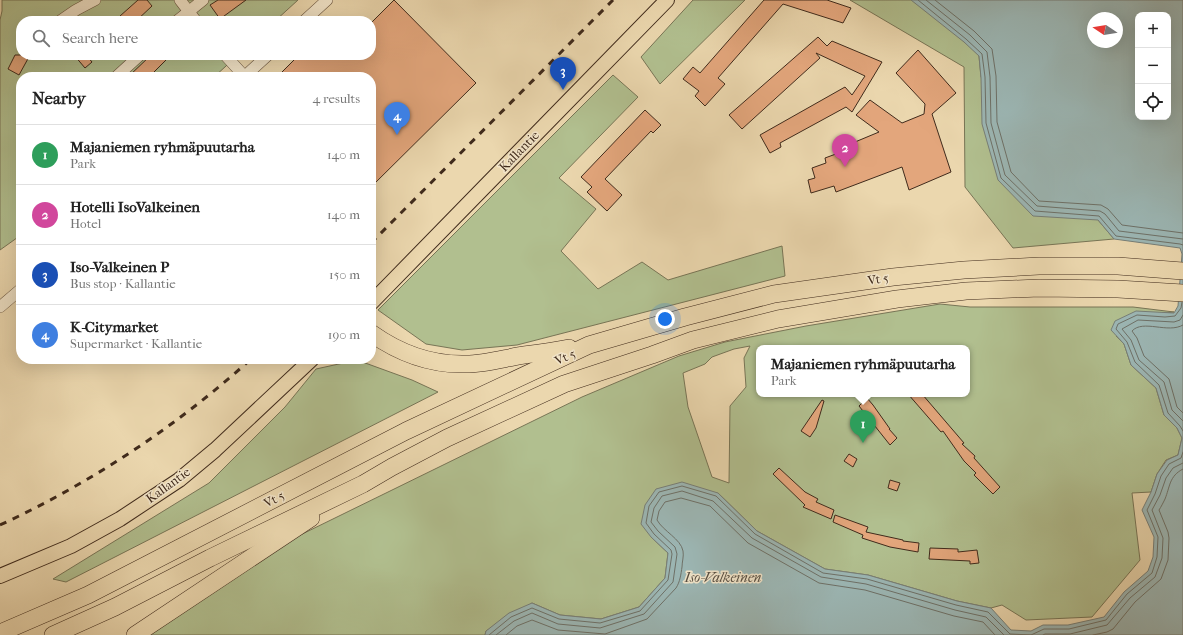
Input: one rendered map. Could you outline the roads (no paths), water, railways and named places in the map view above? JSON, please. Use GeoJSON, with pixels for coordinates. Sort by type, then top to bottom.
{"type":"FeatureCollection","features":[{"type":"Feature","properties":{"kind":"highway","name":"Vt 5"},"geometry":{"type":"LineString","coordinates":[[0,633],[88,595],[301,484],[589,345],[685,317],[774,294],[893,277],[964,270],[1039,266],[1118,266],[1179,270]]}},
{"type":"Feature","properties":{"kind":"highway","name":"Vt 5"},"geometry":{"type":"LineString","coordinates":[[53,635],[115,607],[210,558],[363,484],[447,438],[564,384],[693,340],[778,319],[897,299],[966,291],[1047,288],[1118,289],[1178,293]]}},
{"type":"Feature","properties":{"kind":"highway"},"geometry":{"type":"LineString","coordinates":[[376,336],[395,348],[411,355],[428,361],[447,364],[488,362],[589,345]]}},
{"type":"Feature","properties":{"kind":"highway"},"geometry":{"type":"LineString","coordinates":[[135,635],[363,484]]}},
{"type":"Feature","properties":{"kind":"main road","name":"Kallantie"},"geometry":{"type":"LineString","coordinates":[[376,298],[667,0]]}},
{"type":"Feature","properties":{"kind":"main road","name":"Kallantie"},"geometry":{"type":"LineString","coordinates":[[0,576],[71,546],[120,519],[179,480],[215,450],[307,364]]}},
{"type":"Feature","properties":{"kind":"street"},"geometry":{"type":"LineString","coordinates":[[67,16],[95,0]]}},
{"type":"Feature","properties":{"kind":"street"},"geometry":{"type":"LineString","coordinates":[[180,0],[192,16]]}},
{"type":"Feature","properties":{"kind":"street"},"geometry":{"type":"LineString","coordinates":[[182,16],[203,0]]}},
{"type":"Feature","properties":{"kind":"street"},"geometry":{"type":"LineString","coordinates":[[309,16],[327,0]]}},
{"type":"Feature","properties":{"kind":"street"},"geometry":{"type":"LineString","coordinates":[[121,72],[135,60]]}},
{"type":"Feature","properties":{"kind":"street"},"geometry":{"type":"LineString","coordinates":[[230,60],[240,72]]}},
{"type":"Feature","properties":{"kind":"street"},"geometry":{"type":"LineString","coordinates":[[250,72],[263,60]]}},
{"type":"Feature","properties":{"kind":"street"},"geometry":{"type":"LineString","coordinates":[[0,308],[16,294]]}},
{"type":"Feature","properties":{"kind":"water","name":"Iso-Valkeinen"},"geometry":{"type":"Polygon","coordinates":[[[911,0],[1183,0],[1183,635],[485,635],[486,631],[509,613],[532,603],[560,615],[601,619],[639,607],[665,578],[668,553],[651,537],[641,524],[645,505],[656,489],[682,482],[718,493],[757,531],[825,569],[868,575],[957,601],[991,608],[1011,630],[1031,631],[1043,625],[1068,625],[1104,617],[1124,592],[1148,571],[1153,557],[1154,537],[1142,510],[1151,492],[1157,474],[1167,460],[1178,455],[1182,438],[1177,428],[1164,415],[1156,388],[1131,365],[1124,344],[1111,330],[1115,321],[1136,311],[1174,313],[1178,306],[1182,254],[1180,248],[1114,239],[1098,220],[1033,216],[998,180],[982,124],[979,56],[964,42],[911,0]]]}},
{"type":"Feature","properties":{"kind":"railway"},"geometry":{"type":"LineString","coordinates":[[376,238],[613,0]]}},
{"type":"Feature","properties":{"kind":"railway"},"geometry":{"type":"LineString","coordinates":[[0,525],[34,509],[100,472],[163,430],[223,384],[245,364]]}},
{"type":"Feature","properties":{"kind":"place","name":"Iso-Valkeinen P"},"geometry":{"type":"Point","coordinates":[563,90]}},
{"type":"Feature","properties":{"kind":"place","name":"K-Citymarket"},"geometry":{"type":"Point","coordinates":[397,135]}},
{"type":"Feature","properties":{"kind":"place","name":"Hotelli IsoValkeinen"},"geometry":{"type":"Point","coordinates":[845,167]}},
{"type":"Feature","properties":{"kind":"place","name":"Majaniemen ryhmäpuutarha"},"geometry":{"type":"Point","coordinates":[863,443]}}]}
